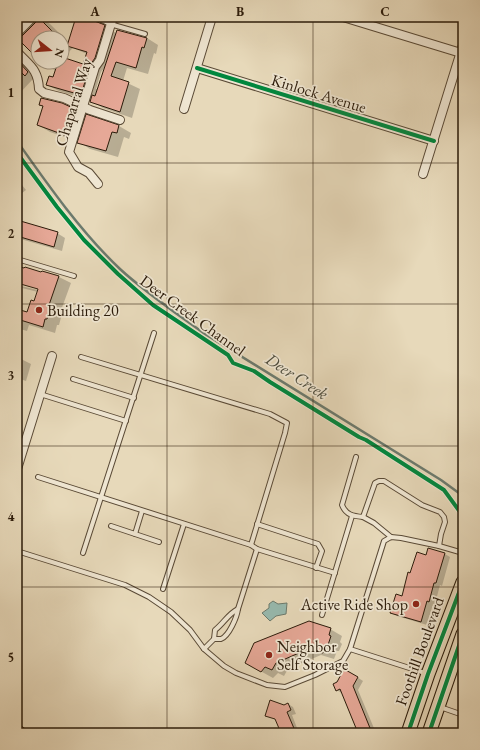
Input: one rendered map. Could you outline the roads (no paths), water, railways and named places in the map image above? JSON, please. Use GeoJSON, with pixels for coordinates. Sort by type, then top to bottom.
{"type":"FeatureCollection","features":[{"type":"Feature","properties":{"kind":"main road","name":"Foothill Boulevard"},"geometry":{"type":"LineString","coordinates":[[408,733],[428,674],[463,582]]}},
{"type":"Feature","properties":{"kind":"main road"},"geometry":{"type":"LineString","coordinates":[[429,733],[463,634]]}},
{"type":"Feature","properties":{"kind":"street"},"geometry":{"type":"LineString","coordinates":[[17,33],[33,17]]}},
{"type":"Feature","properties":{"kind":"street"},"geometry":{"type":"LineString","coordinates":[[184,109],[212,17]]}},
{"type":"Feature","properties":{"kind":"street"},"geometry":{"type":"LineString","coordinates":[[343,17],[462,49],[424,174]]}},
{"type":"Feature","properties":{"kind":"street","name":"Chaparral Way"},"geometry":{"type":"LineString","coordinates":[[98,184],[89,173],[78,167],[69,152],[95,67],[100,60],[112,20]]}},
{"type":"Feature","properties":{"kind":"street"},"geometry":{"type":"LineString","coordinates":[[17,52],[36,72],[38,89],[44,93],[64,98],[90,110],[120,120]]}},
{"type":"Feature","properties":{"kind":"street","name":"Kinlock Avenue"},"geometry":{"type":"LineString","coordinates":[[197,68],[434,140]]}},
{"type":"Feature","properties":{"kind":"street"},"geometry":{"type":"LineString","coordinates":[[17,469],[52,356]]}},
{"type":"Feature","properties":{"kind":"lane"},"geometry":{"type":"LineString","coordinates":[[95,17],[112,20],[145,34]]}},
{"type":"Feature","properties":{"kind":"lane"},"geometry":{"type":"LineString","coordinates":[[17,259],[74,276]]}},
{"type":"Feature","properties":{"kind":"lane"},"geometry":{"type":"LineString","coordinates":[[83,553],[154,333]]}},
{"type":"Feature","properties":{"kind":"lane"},"geometry":{"type":"LineString","coordinates":[[81,357],[270,414],[287,423],[251,545]]}},
{"type":"Feature","properties":{"kind":"lane"},"geometry":{"type":"LineString","coordinates":[[73,379],[134,398]]}},
{"type":"Feature","properties":{"kind":"lane"},"geometry":{"type":"LineString","coordinates":[[40,394],[126,421]]}},
{"type":"Feature","properties":{"kind":"lane"},"geometry":{"type":"LineString","coordinates":[[356,458],[342,505],[345,511],[352,516],[363,517],[374,523],[391,537],[440,546],[463,553]]}},
{"type":"Feature","properties":{"kind":"lane"},"geometry":{"type":"LineString","coordinates":[[38,477],[335,573]]}},
{"type":"Feature","properties":{"kind":"lane"},"geometry":{"type":"LineString","coordinates":[[363,517],[375,483],[384,481],[422,505],[440,512],[444,517],[445,522],[441,534],[440,546]]}},
{"type":"Feature","properties":{"kind":"lane"},"geometry":{"type":"LineString","coordinates":[[135,534],[142,511]]}},
{"type":"Feature","properties":{"kind":"lane"},"geometry":{"type":"LineString","coordinates":[[322,615],[352,516]]}},
{"type":"Feature","properties":{"kind":"lane"},"geometry":{"type":"LineString","coordinates":[[163,589],[184,524]]}},
{"type":"Feature","properties":{"kind":"lane"},"geometry":{"type":"LineString","coordinates":[[257,524],[318,544],[322,551],[316,568]]}},
{"type":"Feature","properties":{"kind":"lane"},"geometry":{"type":"LineString","coordinates":[[111,526],[159,542]]}},
{"type":"Feature","properties":{"kind":"lane"},"geometry":{"type":"LineString","coordinates":[[17,551],[125,585],[150,597],[171,612],[190,630],[204,649],[224,666],[236,673],[266,685],[285,686],[315,675],[343,661],[350,648],[384,542],[391,537]]}},
{"type":"Feature","properties":{"kind":"lane"},"geometry":{"type":"LineString","coordinates":[[214,639],[220,639],[225,636],[237,617],[238,609],[257,549]]}},
{"type":"Feature","properties":{"kind":"lane"},"geometry":{"type":"LineString","coordinates":[[204,649],[214,639],[215,630],[222,624],[230,613],[238,609]]}},
{"type":"Feature","properties":{"kind":"lane"},"geometry":{"type":"LineString","coordinates":[[222,624],[229,629]]}},
{"type":"Feature","properties":{"kind":"lane"},"geometry":{"type":"LineString","coordinates":[[350,648],[428,674]]}},
{"type":"Feature","properties":{"kind":"lane"},"geometry":{"type":"LineString","coordinates":[[438,707],[463,715]]}},
{"type":"Feature","properties":{"kind":"water"},"geometry":{"type":"Polygon","coordinates":[[[273,601],[278,604],[287,603],[286,614],[276,616],[270,621],[262,613],[269,608],[269,604],[273,601]]]}},
{"type":"Feature","properties":{"kind":"waterway","name":"Deer Creek"},"geometry":{"type":"LineString","coordinates":[[17,141],[53,191],[92,240],[120,269],[161,303],[205,334],[441,480],[463,496]]}},
{"type":"Feature","properties":{"kind":"place","name":"Building 20"},"geometry":{"type":"Point","coordinates":[39,310]}},
{"type":"Feature","properties":{"kind":"place","name":"Active Ride Shop"},"geometry":{"type":"Point","coordinates":[416,604]}},
{"type":"Feature","properties":{"kind":"place","name":"Neighbor Self Storage"},"geometry":{"type":"Point","coordinates":[269,655]}}]}
